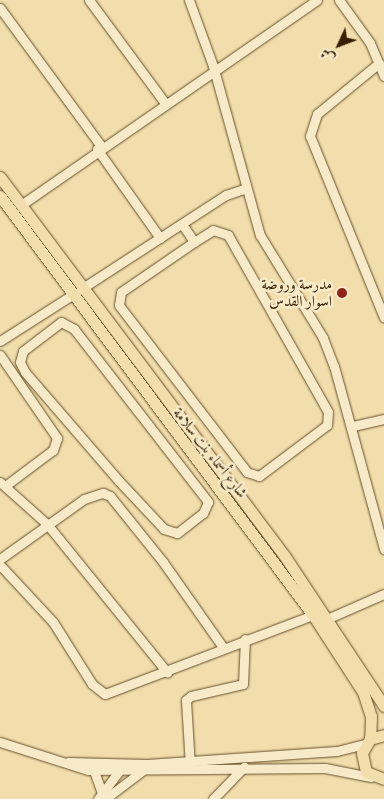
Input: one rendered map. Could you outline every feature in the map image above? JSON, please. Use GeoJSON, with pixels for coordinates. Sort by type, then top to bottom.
{"type":"FeatureCollection","features":[{"type":"Feature","properties":{"kind":"main road","name":"شارع أسماء بنت سلامة"},"geometry":{"type":"LineString","coordinates":[[0,177],[21,205],[77,292],[313,614],[363,692],[371,716],[368,742],[362,763],[379,778]]}},
{"type":"Feature","properties":{"kind":"main road","name":"شارع أسماء بنت سلامة"},"geometry":{"type":"LineString","coordinates":[[0,196],[77,292],[329,618],[384,706]]}},
{"type":"Feature","properties":{"kind":"main road"},"geometry":{"type":"LineString","coordinates":[[368,742],[384,735]]}},
{"type":"Feature","properties":{"kind":"street"},"geometry":{"type":"LineString","coordinates":[[89,0],[165,103]]}},
{"type":"Feature","properties":{"kind":"street"},"geometry":{"type":"LineString","coordinates":[[189,0],[214,71],[246,188],[267,250],[323,338],[353,426],[384,549]]}},
{"type":"Feature","properties":{"kind":"street"},"geometry":{"type":"LineString","coordinates":[[21,205],[99,148],[317,0]]}},
{"type":"Feature","properties":{"kind":"street"},"geometry":{"type":"LineString","coordinates":[[339,0],[361,29],[384,76]]}},
{"type":"Feature","properties":{"kind":"street"},"geometry":{"type":"LineString","coordinates":[[0,8],[160,238]]}},
{"type":"Feature","properties":{"kind":"street"},"geometry":{"type":"LineString","coordinates":[[379,63],[317,114],[310,136],[384,316]]}},
{"type":"Feature","properties":{"kind":"street"},"geometry":{"type":"LineString","coordinates":[[0,341],[226,195],[246,188]]}},
{"type":"Feature","properties":{"kind":"street"},"geometry":{"type":"LineString","coordinates":[[182,224],[194,242]]}},
{"type":"Feature","properties":{"kind":"street"},"geometry":{"type":"LineString","coordinates":[[213,230],[228,235],[328,412],[326,425],[259,476],[247,472],[120,305],[121,292],[194,242],[213,230]]}},
{"type":"Feature","properties":{"kind":"street"},"geometry":{"type":"LineString","coordinates":[[34,320],[45,332]]}},
{"type":"Feature","properties":{"kind":"street"},"geometry":{"type":"LineString","coordinates":[[61,322],[74,329],[204,496],[206,508],[177,533],[164,529],[119,481],[25,372],[20,362],[23,351],[45,332],[61,322]]}},
{"type":"Feature","properties":{"kind":"street"},"geometry":{"type":"LineString","coordinates":[[0,355],[57,438],[53,450],[3,484],[47,524],[167,672]]}},
{"type":"Feature","properties":{"kind":"street"},"geometry":{"type":"LineString","coordinates":[[353,426],[384,419]]}},
{"type":"Feature","properties":{"kind":"street"},"geometry":{"type":"LineString","coordinates":[[0,560],[47,524],[91,495],[110,496],[163,562],[222,646]]}},
{"type":"Feature","properties":{"kind":"street"},"geometry":{"type":"LineString","coordinates":[[0,565],[53,622],[100,692],[112,695],[222,646],[313,614]]}},
{"type":"Feature","properties":{"kind":"street"},"geometry":{"type":"LineString","coordinates":[[329,618],[384,594]]}},
{"type":"Feature","properties":{"kind":"street"},"geometry":{"type":"LineString","coordinates":[[190,764],[186,700],[243,684],[245,639]]}},
{"type":"Feature","properties":{"kind":"street"},"geometry":{"type":"LineString","coordinates":[[0,742],[94,771],[118,772],[337,751],[368,742]]}},
{"type":"Feature","properties":{"kind":"street"},"geometry":{"type":"LineString","coordinates":[[57,761],[325,768],[379,778]]}},
{"type":"Feature","properties":{"kind":"street"},"geometry":{"type":"LineString","coordinates":[[102,797],[118,772],[127,764]]}},
{"type":"Feature","properties":{"kind":"street"},"geometry":{"type":"LineString","coordinates":[[213,799],[244,767]]}},
{"type":"Feature","properties":{"kind":"street"},"geometry":{"type":"LineString","coordinates":[[94,771],[102,797]]}},
{"type":"Feature","properties":{"kind":"street"},"geometry":{"type":"LineString","coordinates":[[102,797],[143,771]]}},
{"type":"Feature","properties":{"kind":"place","name":"مدرسة وروضة اسوار القدس"},"geometry":{"type":"Point","coordinates":[342,293]}}]}
